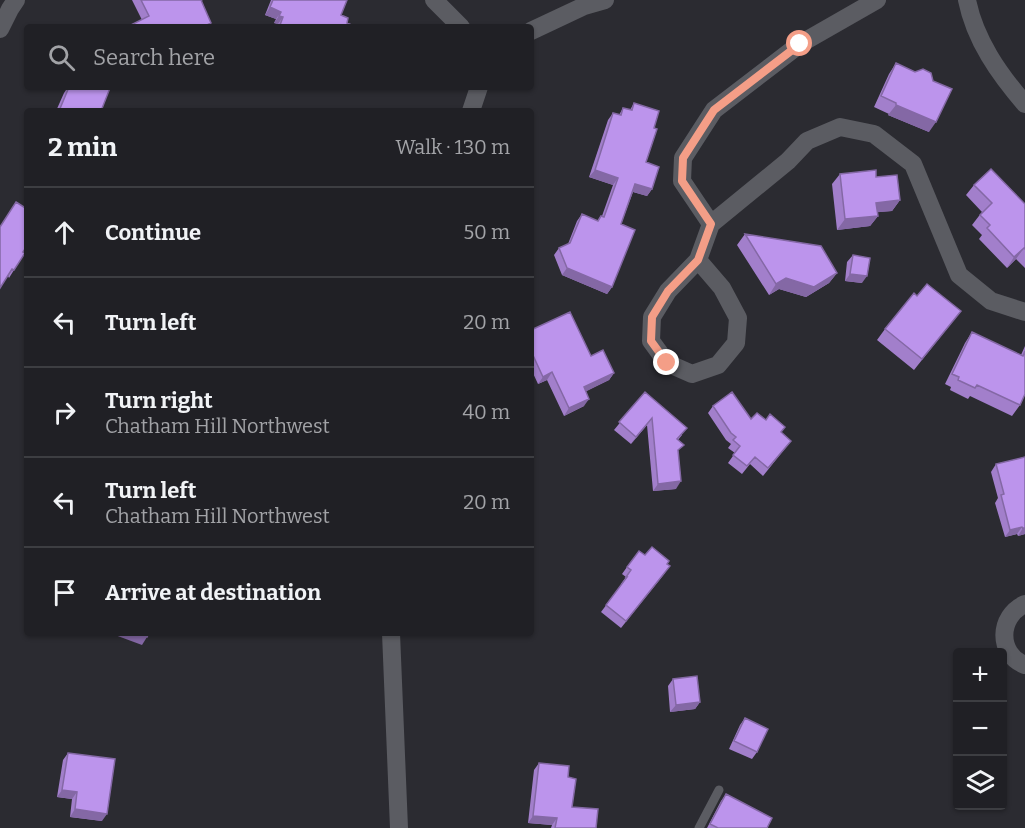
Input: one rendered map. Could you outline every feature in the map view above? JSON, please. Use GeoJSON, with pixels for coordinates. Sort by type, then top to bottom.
{"type":"FeatureCollection","features":[{"type":"Feature","properties":{"kind":"street"},"geometry":{"type":"LineString","coordinates":[[0,29],[16,0]]}},
{"type":"Feature","properties":{"kind":"street"},"geometry":{"type":"LineString","coordinates":[[434,0],[458,24]]}},
{"type":"Feature","properties":{"kind":"street"},"geometry":{"type":"LineString","coordinates":[[534,30],[584,6],[605,0]]}},
{"type":"Feature","properties":{"kind":"street"},"geometry":{"type":"LineString","coordinates":[[711,224],[682,181],[683,158],[714,110],[800,44],[877,0]]}},
{"type":"Feature","properties":{"kind":"street"},"geometry":{"type":"LineString","coordinates":[[967,0],[979,36],[991,59],[1005,81],[1025,104]]}},
{"type":"Feature","properties":{"kind":"street"},"geometry":{"type":"LineString","coordinates":[[472,108],[478,90]]}},
{"type":"Feature","properties":{"kind":"street"},"geometry":{"type":"LineString","coordinates":[[698,260],[722,288],[738,318],[736,343],[718,364],[692,374],[667,363],[651,341],[652,317],[668,291],[698,260],[711,224],[788,161],[807,141],[840,127],[874,134],[913,164],[959,274],[991,302],[1025,312]]}},
{"type":"Feature","properties":{"kind":"street"},"geometry":{"type":"LineString","coordinates":[[1025,604],[1009,617],[1004,629],[1005,642],[1010,654],[1019,663],[1025,665]]}},
{"type":"Feature","properties":{"kind":"street"},"geometry":{"type":"LineString","coordinates":[[391,636],[399,828]]}},
{"type":"Feature","properties":{"kind":"lane"},"geometry":{"type":"LineString","coordinates":[[699,828],[719,790]]}},
{"type":"Feature","properties":{"kind":"building"},"geometry":{"type":"Polygon","coordinates":[[[141,0],[201,0],[211,23],[133,24],[149,16],[141,0]]]}},
{"type":"Feature","properties":{"kind":"building"},"geometry":{"type":"Polygon","coordinates":[[[273,0],[347,0],[341,15],[348,18],[347,23],[349,24],[280,24],[283,17],[279,16],[281,12],[270,7],[273,0]]]}},
{"type":"Feature","properties":{"kind":"building"},"geometry":{"type":"Polygon","coordinates":[[[896,63],[915,72],[923,69],[931,73],[933,81],[952,89],[936,122],[881,96],[896,63]]]}},
{"type":"Feature","properties":{"kind":"building"},"geometry":{"type":"Polygon","coordinates":[[[68,90],[109,90],[102,108],[60,108],[68,90]]]}},
{"type":"Feature","properties":{"kind":"building"},"geometry":{"type":"Polygon","coordinates":[[[634,103],[659,111],[654,128],[657,129],[646,162],[659,167],[652,189],[635,184],[621,224],[635,230],[612,287],[567,268],[559,248],[570,243],[582,214],[598,221],[601,216],[604,217],[618,178],[595,170],[613,113],[621,115],[623,108],[632,110],[634,103]]]}},
{"type":"Feature","properties":{"kind":"building"},"geometry":{"type":"Polygon","coordinates":[[[991,169],[1025,204],[1025,249],[1014,257],[987,228],[990,225],[980,215],[992,203],[974,185],[991,169]]]}},
{"type":"Feature","properties":{"kind":"building"},"geometry":{"type":"Polygon","coordinates":[[[876,170],[876,177],[897,175],[900,200],[876,203],[878,216],[845,219],[840,174],[876,170]]]}},
{"type":"Feature","properties":{"kind":"building"},"geometry":{"type":"Polygon","coordinates":[[[16,202],[24,207],[24,255],[0,288],[0,227],[16,202]]]}},
{"type":"Feature","properties":{"kind":"building"},"geometry":{"type":"Polygon","coordinates":[[[745,234],[821,246],[837,273],[814,287],[786,278],[776,284],[745,234]]]}},
{"type":"Feature","properties":{"kind":"building"},"geometry":{"type":"Polygon","coordinates":[[[853,255],[870,258],[867,276],[850,274],[853,255]]]}},
{"type":"Feature","properties":{"kind":"building"},"geometry":{"type":"Polygon","coordinates":[[[927,284],[961,311],[922,359],[885,329],[914,293],[917,296],[927,284]]]}},
{"type":"Feature","properties":{"kind":"building"},"geometry":{"type":"Polygon","coordinates":[[[570,312],[591,356],[603,350],[614,373],[584,387],[589,399],[569,408],[552,372],[543,377],[534,358],[534,329],[570,312]]]}},
{"type":"Feature","properties":{"kind":"building"},"geometry":{"type":"Polygon","coordinates":[[[972,332],[1023,356],[1025,351],[1025,394],[1020,405],[977,385],[975,388],[958,380],[959,377],[952,374],[972,332]]]}},
{"type":"Feature","properties":{"kind":"building"},"geometry":{"type":"Polygon","coordinates":[[[645,392],[687,428],[677,439],[684,445],[678,450],[681,481],[658,484],[652,418],[636,437],[619,422],[645,392]]]}},
{"type":"Feature","properties":{"kind":"building"},"geometry":{"type":"Polygon","coordinates":[[[732,392],[751,419],[757,413],[766,420],[770,414],[785,427],[781,432],[791,441],[768,468],[755,457],[747,466],[733,455],[740,446],[733,440],[736,437],[713,406],[732,392]]]}},
{"type":"Feature","properties":{"kind":"building"},"geometry":{"type":"Polygon","coordinates":[[[1025,457],[1025,528],[1010,530],[996,464],[1025,457]]]}},
{"type":"Feature","properties":{"kind":"building"},"geometry":{"type":"Polygon","coordinates":[[[652,547],[669,561],[667,564],[670,566],[626,621],[606,605],[627,577],[631,570],[627,567],[639,551],[645,555],[652,547]]]}},
{"type":"Feature","properties":{"kind":"building"},"geometry":{"type":"Polygon","coordinates":[[[697,676],[700,702],[676,705],[673,679],[697,676]]]}},
{"type":"Feature","properties":{"kind":"building"},"geometry":{"type":"Polygon","coordinates":[[[745,718],[768,729],[757,752],[734,741],[745,718]]]}},
{"type":"Feature","properties":{"kind":"building"},"geometry":{"type":"Polygon","coordinates":[[[68,753],[115,759],[107,814],[75,809],[77,792],[62,790],[68,753]]]}},
{"type":"Feature","properties":{"kind":"building"},"geometry":{"type":"Polygon","coordinates":[[[539,763],[569,766],[568,777],[576,779],[572,807],[598,809],[596,828],[555,828],[557,818],[533,816],[539,763]]]}},
{"type":"Feature","properties":{"kind":"building"},"geometry":{"type":"Polygon","coordinates":[[[726,794],[772,818],[767,828],[718,828],[710,824],[726,794]]]}},
{"type":"Feature","properties":{"kind":"route"},"geometry":{"type":"LineString","coordinates":[[667,363],[651,341],[652,317],[668,291],[698,260],[711,224],[682,181],[683,158],[714,110],[800,44]]}}]}
